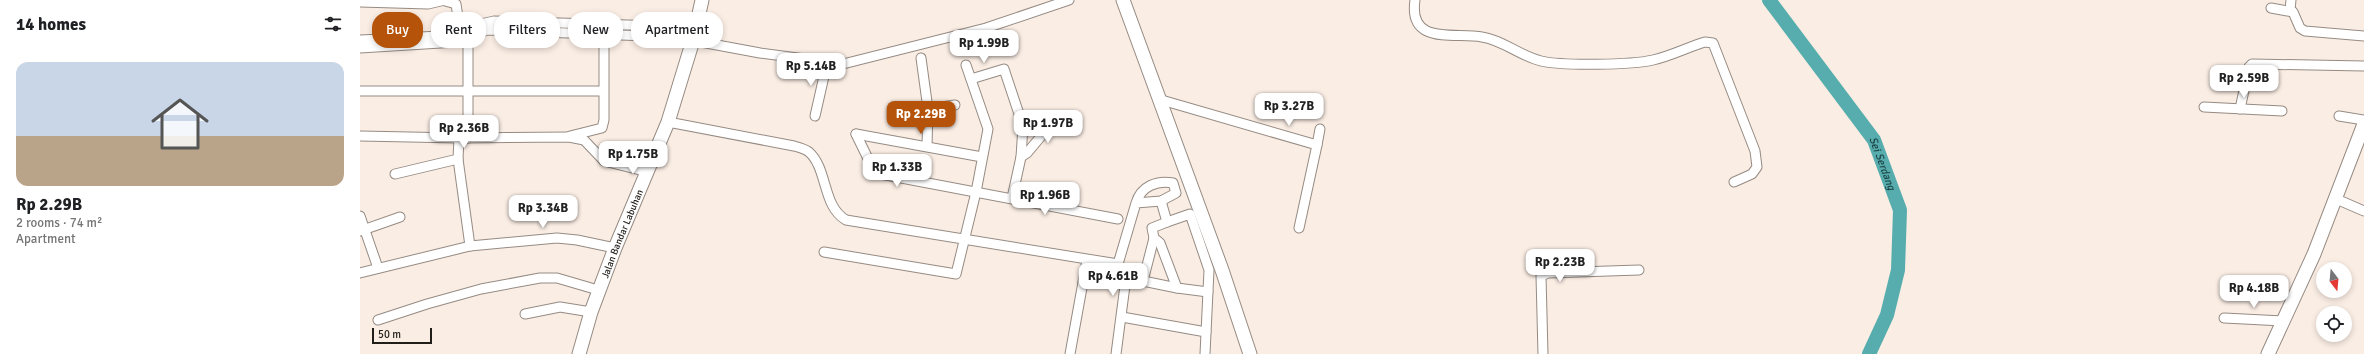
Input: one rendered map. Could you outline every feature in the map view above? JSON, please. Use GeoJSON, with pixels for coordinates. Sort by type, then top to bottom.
{"type":"FeatureCollection","features":[{"type":"Feature","properties":{"kind":"main road","name":"Jalan Bandar Labuhan"},"geometry":{"type":"LineString","coordinates":[[699,12],[702,0]]}},
{"type":"Feature","properties":{"kind":"main road"},"geometry":{"type":"LineString","coordinates":[[1123,0],[1190,183],[1250,354]]}},
{"type":"Feature","properties":{"kind":"main road","name":"Jalan Bandar Labuhan"},"geometry":{"type":"LineString","coordinates":[[578,354],[598,290],[614,248],[648,172],[668,122],[691,48]]}},
{"type":"Feature","properties":{"kind":"main road"},"geometry":{"type":"LineString","coordinates":[[2268,354],[2314,254],[2334,198],[2359,150],[2364,124]]}},
{"type":"Feature","properties":{"kind":"street"},"geometry":{"type":"LineString","coordinates":[[723,45],[827,63],[843,64],[868,59],[986,28],[1069,0]]}},
{"type":"Feature","properties":{"kind":"street"},"geometry":{"type":"LineString","coordinates":[[1415,0],[1416,18],[1428,32],[1441,36],[1482,37],[1533,58],[1560,64],[1652,61],[1705,42],[1713,43],[1750,136],[1757,162],[1752,174],[1734,182]]}},
{"type":"Feature","properties":{"kind":"street"},"geometry":{"type":"LineString","coordinates":[[2290,10],[2291,0]]}},
{"type":"Feature","properties":{"kind":"street"},"geometry":{"type":"LineString","coordinates":[[360,2],[428,4],[445,1],[456,4],[457,12]]}},
{"type":"Feature","properties":{"kind":"street"},"geometry":{"type":"LineString","coordinates":[[2271,8],[2290,10],[2295,13],[2300,28],[2305,31],[2364,36]]}},
{"type":"Feature","properties":{"kind":"street"},"geometry":{"type":"LineString","coordinates":[[486,23],[494,21],[568,26]]}},
{"type":"Feature","properties":{"kind":"street"},"geometry":{"type":"LineString","coordinates":[[360,40],[431,39]]}},
{"type":"Feature","properties":{"kind":"street"},"geometry":{"type":"LineString","coordinates":[[360,48],[431,41]]}},
{"type":"Feature","properties":{"kind":"street"},"geometry":{"type":"LineString","coordinates":[[467,48],[467,92],[463,138],[458,159],[470,246]]}},
{"type":"Feature","properties":{"kind":"street"},"geometry":{"type":"LineString","coordinates":[[569,137],[602,128],[604,120],[604,48]]}},
{"type":"Feature","properties":{"kind":"street"},"geometry":{"type":"LineString","coordinates":[[921,58],[928,109],[927,146]]}},
{"type":"Feature","properties":{"kind":"street"},"geometry":{"type":"LineString","coordinates":[[815,116],[827,63]]}},
{"type":"Feature","properties":{"kind":"street"},"geometry":{"type":"LineString","coordinates":[[2240,109],[2249,68],[2252,64],[2364,66]]}},
{"type":"Feature","properties":{"kind":"street"},"geometry":{"type":"LineString","coordinates":[[824,252],[956,274],[963,240],[976,192],[988,129],[966,65]]}},
{"type":"Feature","properties":{"kind":"street"},"geometry":{"type":"LineString","coordinates":[[971,79],[1004,69],[1023,126],[1021,157],[1012,198]]}},
{"type":"Feature","properties":{"kind":"street"},"geometry":{"type":"LineString","coordinates":[[360,91],[603,91]]}},
{"type":"Feature","properties":{"kind":"street"},"geometry":{"type":"LineString","coordinates":[[1158,99],[1317,145]]}},
{"type":"Feature","properties":{"kind":"street"},"geometry":{"type":"LineString","coordinates":[[928,109],[954,105]]}},
{"type":"Feature","properties":{"kind":"street"},"geometry":{"type":"LineString","coordinates":[[2204,107],[2282,111]]}},
{"type":"Feature","properties":{"kind":"street"},"geometry":{"type":"LineString","coordinates":[[2339,116],[2364,120]]}},
{"type":"Feature","properties":{"kind":"street"},"geometry":{"type":"LineString","coordinates":[[668,122],[794,146],[808,152],[815,163],[837,215],[846,220],[1118,264],[1138,196],[1145,187],[1165,182],[1173,184],[1190,183]]}},
{"type":"Feature","properties":{"kind":"street"},"geometry":{"type":"LineString","coordinates":[[1023,126],[1077,129]]}},
{"type":"Feature","properties":{"kind":"street"},"geometry":{"type":"LineString","coordinates":[[1021,157],[1027,153],[1048,128]]}},
{"type":"Feature","properties":{"kind":"street"},"geometry":{"type":"LineString","coordinates":[[1299,228],[1320,129]]}},
{"type":"Feature","properties":{"kind":"street"},"geometry":{"type":"LineString","coordinates":[[982,157],[856,134],[875,173],[1118,219]]}},
{"type":"Feature","properties":{"kind":"street"},"geometry":{"type":"LineString","coordinates":[[360,136],[463,138],[569,137],[584,140],[604,161],[648,172]]}},
{"type":"Feature","properties":{"kind":"street"},"geometry":{"type":"LineString","coordinates":[[394,174],[458,159]]}},
{"type":"Feature","properties":{"kind":"street"},"geometry":{"type":"LineString","coordinates":[[1136,203],[1160,201],[1176,193],[1190,183]]}},
{"type":"Feature","properties":{"kind":"street"},"geometry":{"type":"LineString","coordinates":[[1173,184],[1176,193]]}},
{"type":"Feature","properties":{"kind":"street"},"geometry":{"type":"LineString","coordinates":[[2334,198],[2364,210]]}},
{"type":"Feature","properties":{"kind":"street"},"geometry":{"type":"LineString","coordinates":[[1160,201],[1167,222]]}},
{"type":"Feature","properties":{"kind":"street"},"geometry":{"type":"LineString","coordinates":[[1143,281],[1154,238],[1152,228],[1190,214],[1209,270],[1205,354]]}},
{"type":"Feature","properties":{"kind":"street"},"geometry":{"type":"LineString","coordinates":[[360,216],[362,231],[378,268]]}},
{"type":"Feature","properties":{"kind":"street"},"geometry":{"type":"LineString","coordinates":[[362,231],[400,217]]}},
{"type":"Feature","properties":{"kind":"street"},"geometry":{"type":"LineString","coordinates":[[360,273],[470,246],[558,238],[614,248]]}},
{"type":"Feature","properties":{"kind":"street"},"geometry":{"type":"LineString","coordinates":[[1154,238],[1160,243],[1177,288]]}},
{"type":"Feature","properties":{"kind":"street"},"geometry":{"type":"LineString","coordinates":[[1070,354],[1086,260]]}},
{"type":"Feature","properties":{"kind":"street"},"geometry":{"type":"LineString","coordinates":[[1543,354],[1541,276],[1548,273],[1639,270]]}},
{"type":"Feature","properties":{"kind":"street"},"geometry":{"type":"LineString","coordinates":[[378,320],[481,289],[540,278],[553,277],[598,290]]}},
{"type":"Feature","properties":{"kind":"street"},"geometry":{"type":"LineString","coordinates":[[1118,354],[1126,278],[1177,288],[1208,292]]}},
{"type":"Feature","properties":{"kind":"street"},"geometry":{"type":"LineString","coordinates":[[526,314],[560,307],[591,312]]}},
{"type":"Feature","properties":{"kind":"street"},"geometry":{"type":"LineString","coordinates":[[1122,317],[1206,332]]}},
{"type":"Feature","properties":{"kind":"street"},"geometry":{"type":"LineString","coordinates":[[2224,318],[2283,321]]}},
{"type":"Feature","properties":{"kind":"waterway","name":"Sei Serdang"},"geometry":{"type":"LineString","coordinates":[[1769,0],[1874,140],[1900,210],[1898,270],[1887,315],[1869,354]]}}]}
